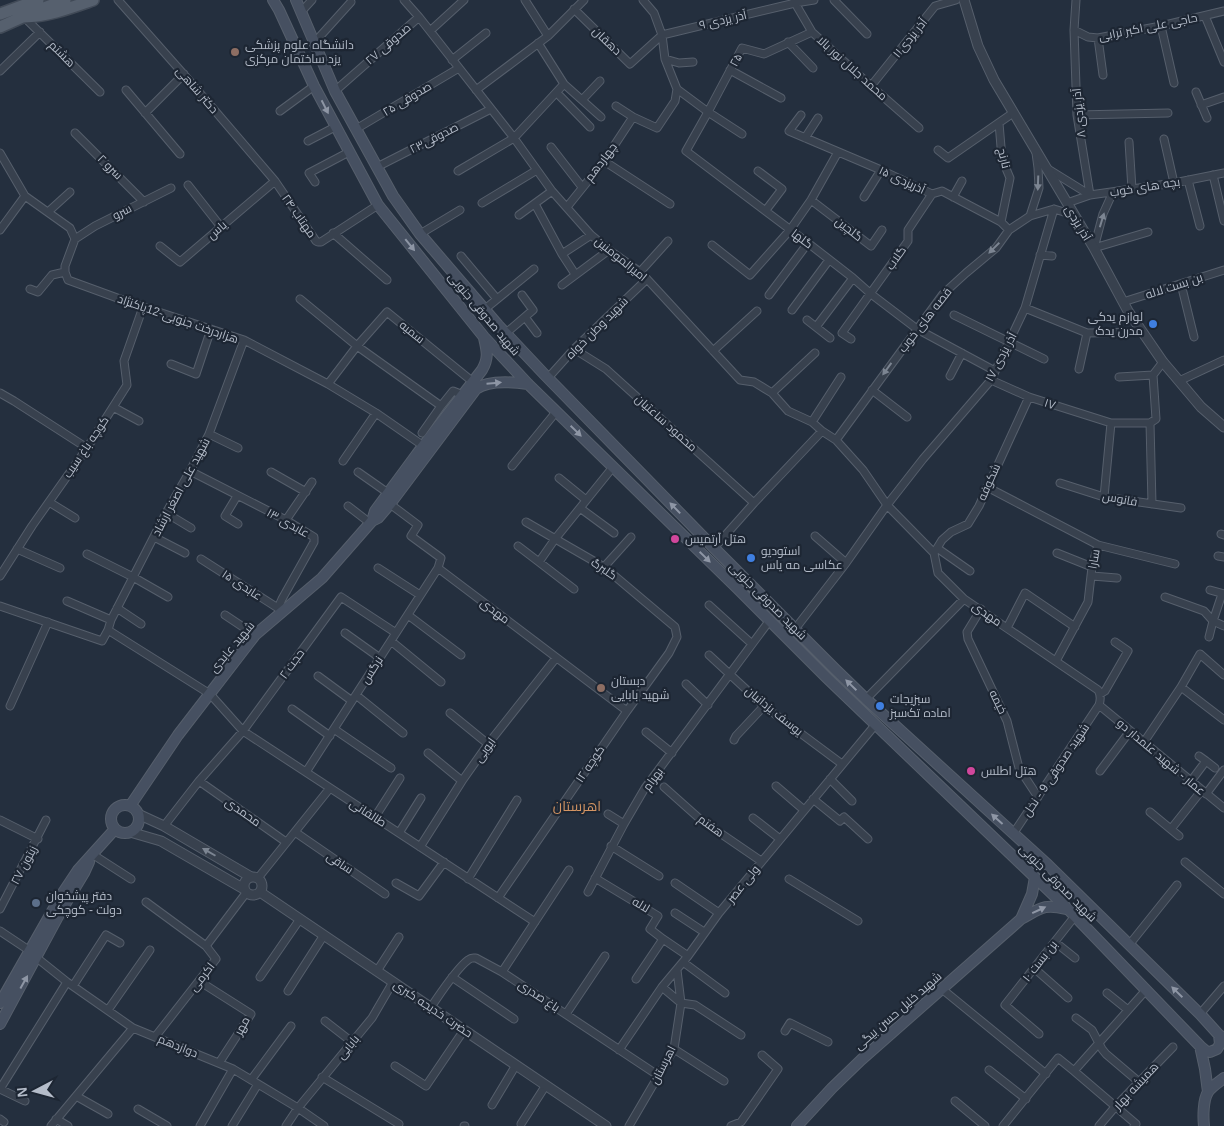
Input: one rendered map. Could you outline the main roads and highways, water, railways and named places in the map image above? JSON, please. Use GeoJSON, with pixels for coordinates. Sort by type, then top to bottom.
{"type":"FeatureCollection","features":[{"type":"Feature","properties":{"kind":"main road"},"geometry":{"type":"LineString","coordinates":[[0,27],[34,3],[66,0]]}},
{"type":"Feature","properties":{"kind":"main road"},"geometry":{"type":"LineString","coordinates":[[0,14],[20,13],[39,16],[58,12],[93,0]]}},
{"type":"Feature","properties":{"kind":"main road","name":"شهید صدوقی جنوبی"},"geometry":{"type":"LineString","coordinates":[[273,0],[314,86],[378,205],[484,337],[556,412],[1035,877],[1200,1046],[1206,1069],[1208,1092],[1204,1105],[1204,1126]]}},
{"type":"Feature","properties":{"kind":"main road"},"geometry":{"type":"LineString","coordinates":[[279,10],[285,3],[296,1]]}},
{"type":"Feature","properties":{"kind":"main road","name":"شهید صدوقی جنوبی"},"geometry":{"type":"LineString","coordinates":[[296,1],[335,91],[393,196],[420,234],[506,333],[714,548],[866,699],[1048,865],[1222,1037]]}},
{"type":"Feature","properties":{"kind":"main road","name":"شهید عابدی"},"geometry":{"type":"LineString","coordinates":[[130,806],[178,736],[255,635],[281,610],[322,578],[371,522],[378,518],[390,504],[487,362],[484,337]]}},
{"type":"Feature","properties":{"kind":"main road","name":"شهید عابدی"},"geometry":{"type":"LineString","coordinates":[[371,522],[375,511],[388,493],[480,385],[515,382],[528,384]]}},
{"type":"Feature","properties":{"kind":"main road"},"geometry":{"type":"LineString","coordinates":[[737,588],[746,580]]}},
{"type":"Feature","properties":{"kind":"main road"},"geometry":{"type":"LineString","coordinates":[[122,805],[130,806],[138,814],[138,824],[130,832],[123,833],[115,829],[111,822],[112,813],[114,809],[122,805]]}},
{"type":"Feature","properties":{"kind":"main road"},"geometry":{"type":"LineString","coordinates":[[0,1024],[62,894],[78,870],[115,829]]}},
{"type":"Feature","properties":{"kind":"main road"},"geometry":{"type":"LineString","coordinates":[[1021,919],[1032,894],[1035,877]]}},
{"type":"Feature","properties":{"kind":"main road"},"geometry":{"type":"LineString","coordinates":[[1021,919],[1043,907],[1052,905],[1071,913]]}},
{"type":"Feature","properties":{"kind":"main road","name":"شهید خلیل حسن بیگی"},"geometry":{"type":"LineString","coordinates":[[798,1125],[861,1060],[1021,919]]}},
{"type":"Feature","properties":{"kind":"main road"},"geometry":{"type":"LineString","coordinates":[[0,1003],[33,955]]}},
{"type":"Feature","properties":{"kind":"main road"},"geometry":{"type":"LineString","coordinates":[[1200,1046],[1210,1052],[1217,1048],[1222,1037]]}},
{"type":"Feature","properties":{"kind":"main road"},"geometry":{"type":"LineString","coordinates":[[1208,1092],[1224,1078]]}},
{"type":"Feature","properties":{"kind":"place","name":"دانشگاه علوم پزشکی یزد ساختمان مرکزی"},"geometry":{"type":"Point","coordinates":[235,52]}},
{"type":"Feature","properties":{"kind":"place","name":"لوازم یدکی مدرن یدک"},"geometry":{"type":"Point","coordinates":[1153,324]}},
{"type":"Feature","properties":{"kind":"place","name":"هتل آرتمیس"},"geometry":{"type":"Point","coordinates":[675,539]}},
{"type":"Feature","properties":{"kind":"place","name":"استودیو عکاسی مه یاس"},"geometry":{"type":"Point","coordinates":[751,558]}},
{"type":"Feature","properties":{"kind":"place","name":"دبستان شهید بابایی"},"geometry":{"type":"Point","coordinates":[601,688]}},
{"type":"Feature","properties":{"kind":"place","name":"سبزیجات اماده تک‌سبز"},"geometry":{"type":"Point","coordinates":[880,706]}},
{"type":"Feature","properties":{"kind":"place","name":"هتل اطلس"},"geometry":{"type":"Point","coordinates":[971,771]}},
{"type":"Feature","properties":{"kind":"place","name":"دفتر پیشخوان دولت - کوچکی"},"geometry":{"type":"Point","coordinates":[36,903]}},
{"type":"Feature","properties":{"kind":"district","name":"اهرستان"},"geometry":{"type":"Point","coordinates":[577,806]}}]}
